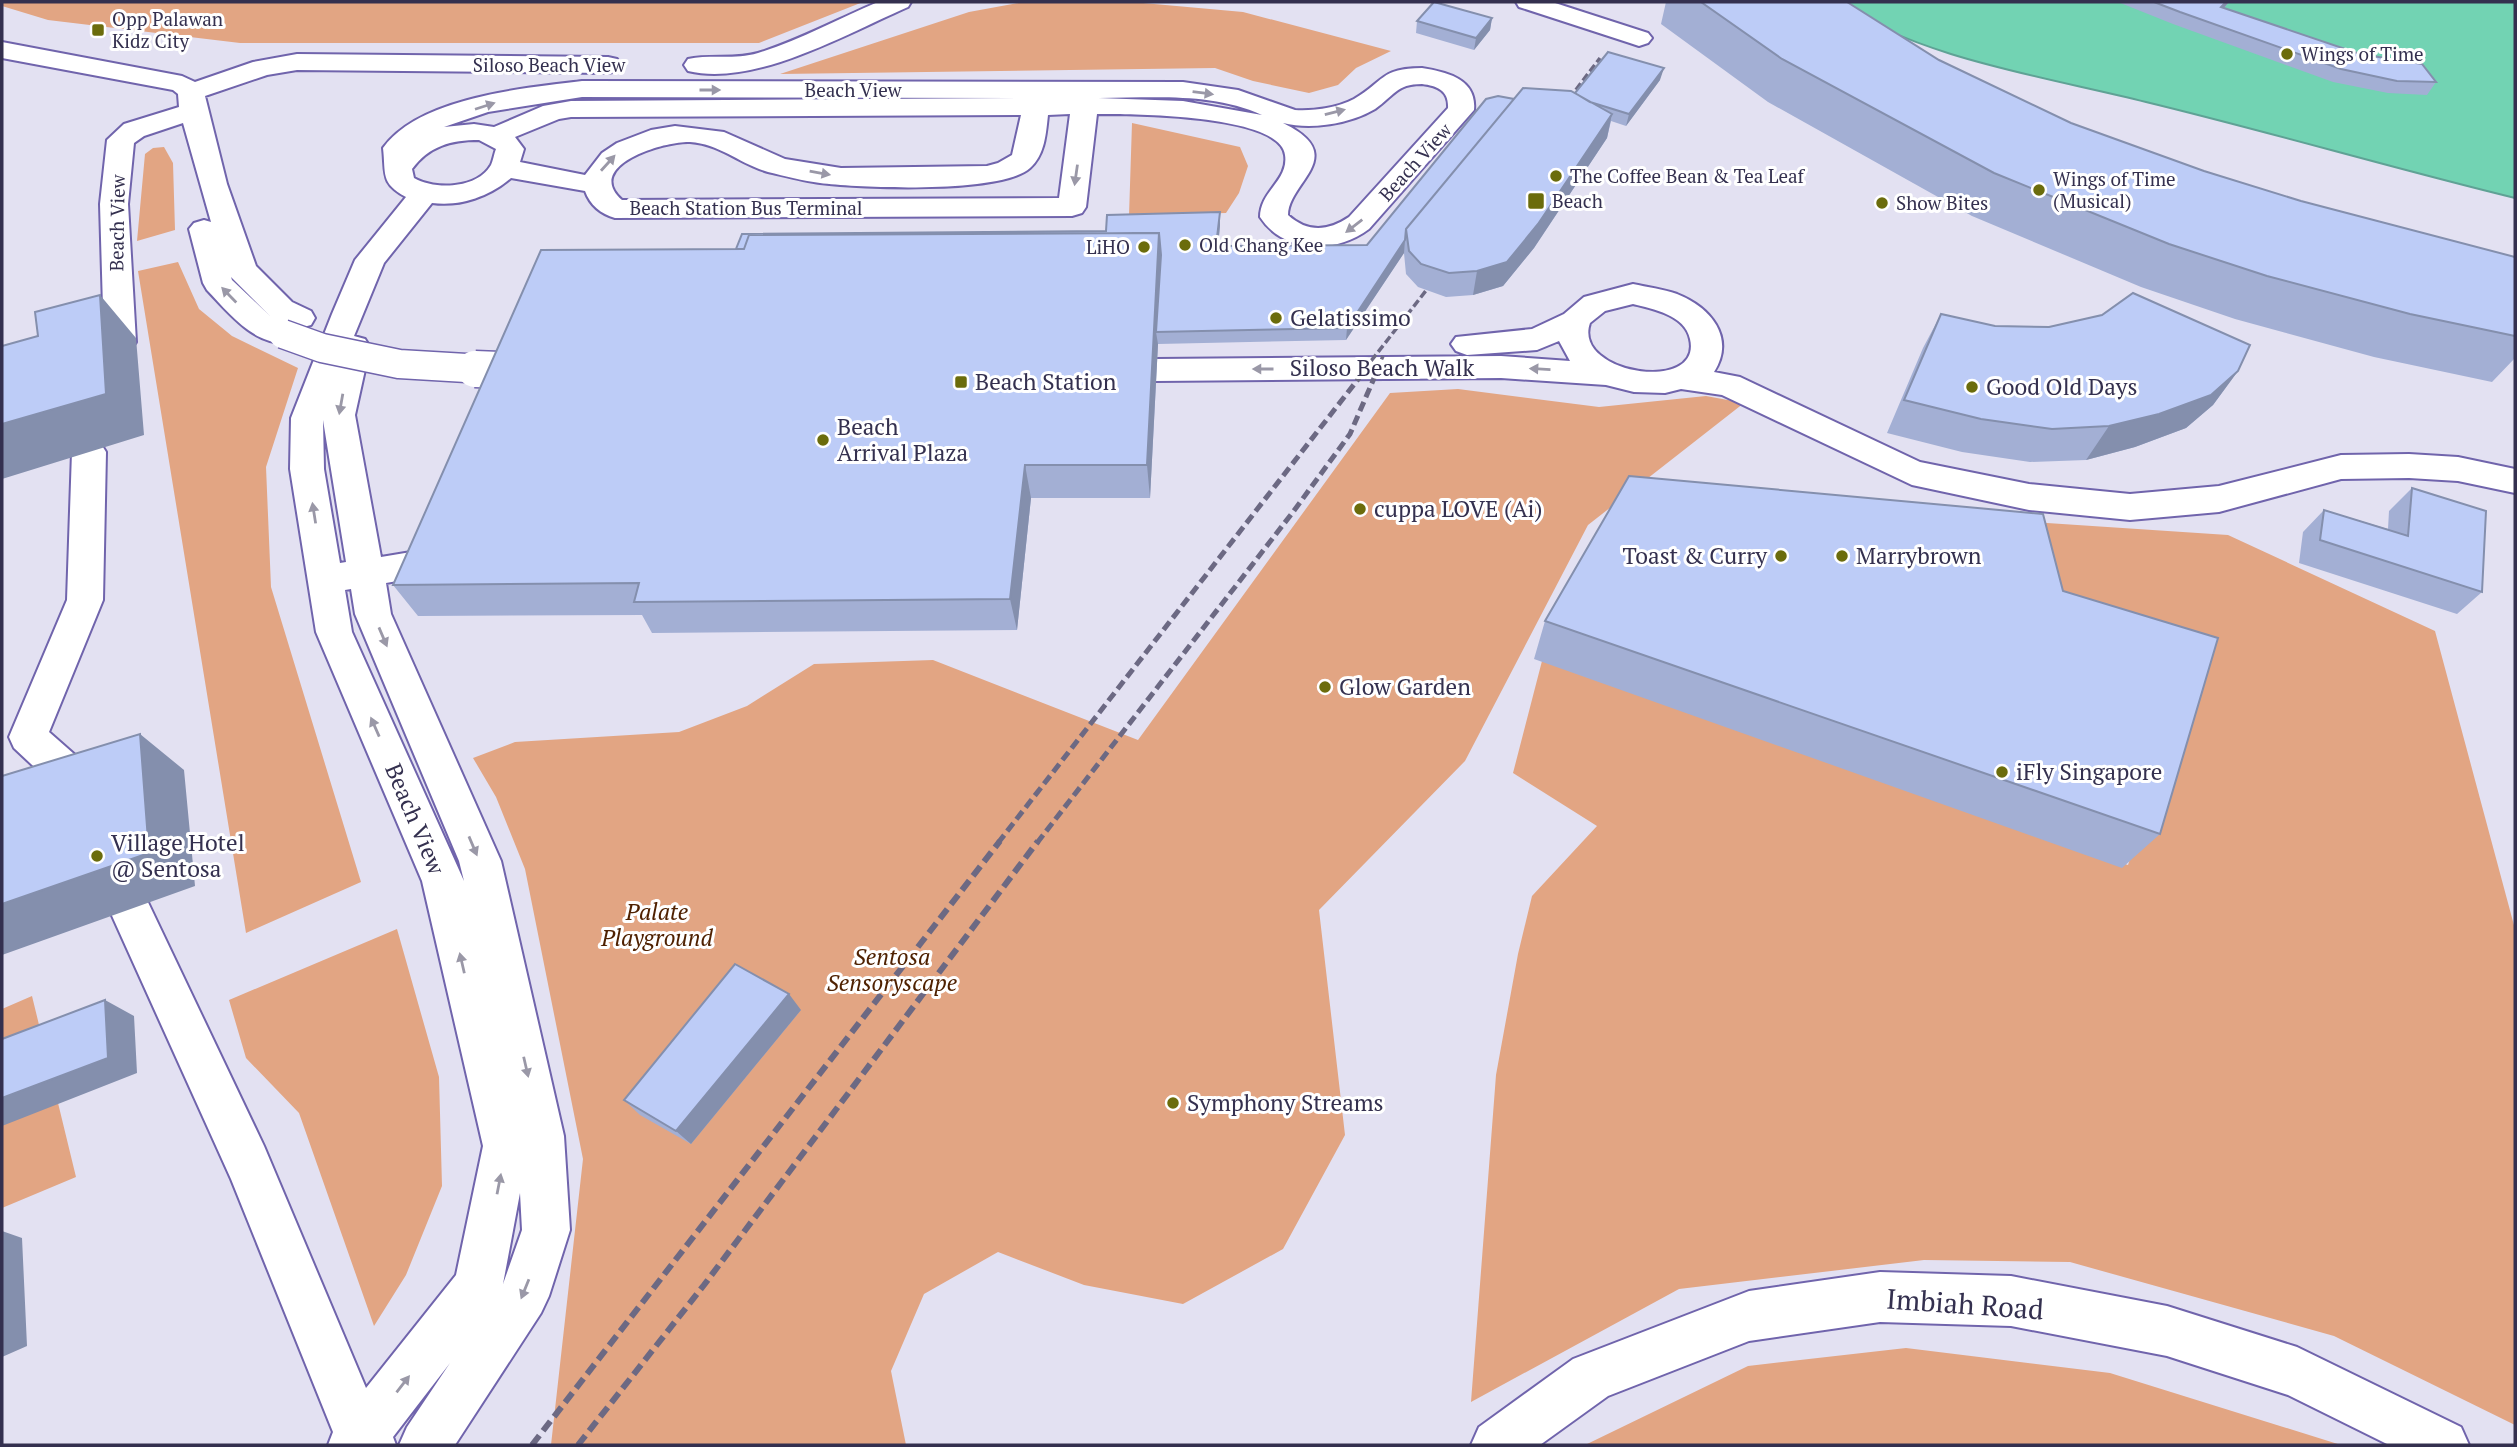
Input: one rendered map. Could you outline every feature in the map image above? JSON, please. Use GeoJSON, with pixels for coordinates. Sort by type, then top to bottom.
{"type":"FeatureCollection","features":[{"type":"Feature","properties":{"kind":"street","name":"Siloso Beach View"},"geometry":{"type":"LineString","coordinates":[[189,96],[262,68],[297,62],[736,65],[766,59],[900,2]]}},
{"type":"Feature","properties":{"kind":"street"},"geometry":{"type":"LineString","coordinates":[[1528,2],[1639,38]]}},
{"type":"Feature","properties":{"kind":"street"},"geometry":{"type":"LineString","coordinates":[[2,50],[189,96],[214,184],[201,214],[218,283],[256,322],[292,326],[322,348],[399,364],[512,360]]}},
{"type":"Feature","properties":{"kind":"street","name":"Beach View"},"geometry":{"type":"LineString","coordinates":[[399,165],[415,149],[440,137],[469,132],[495,136],[553,112],[571,109],[1086,99],[1183,90],[1218,94],[1257,103],[1296,118],[1332,114],[1364,103],[1389,82],[1415,75],[1442,80],[1460,93],[1463,102],[1461,110],[1359,223],[1350,231],[1321,239],[1292,233],[1274,217],[1273,208],[1277,198],[1300,167],[1299,151],[1291,137],[1273,128],[1212,113],[1086,99]]}},
{"type":"Feature","properties":{"kind":"street","name":"Beach View"},"geometry":{"type":"LineString","coordinates":[[399,165],[397,148],[407,136],[427,123],[511,97],[582,89],[1036,99]]}},
{"type":"Feature","properties":{"kind":"street","name":"Beach View"},"geometry":{"type":"LineString","coordinates":[[120,342],[114,204],[121,141],[189,96]]}},
{"type":"Feature","properties":{"kind":"street","name":"Beach Station Bus Terminal"},"geometry":{"type":"LineString","coordinates":[[1036,99],[1025,157],[1012,169],[996,174],[929,177],[833,175],[774,165],[733,144],[708,136],[674,134],[646,139],[606,162],[598,176],[599,194],[604,202],[615,209],[1072,207],[1086,99]]}},
{"type":"Feature","properties":{"kind":"street"},"geometry":{"type":"LineString","coordinates":[[399,165],[397,176],[401,184],[410,191],[437,195],[482,185],[505,168],[510,149],[505,141],[495,136]]}},
{"type":"Feature","properties":{"kind":"street"},"geometry":{"type":"LineString","coordinates":[[505,168],[584,183]]}},
{"type":"Feature","properties":{"kind":"street","name":"Beach View"},"geometry":{"type":"LineString","coordinates":[[425,1445],[524,1296],[546,1230],[541,1136],[480,861],[373,614],[345,576],[307,469],[307,418],[370,260],[437,195]]}},
{"type":"Feature","properties":{"kind":"street","name":"Siloso Beach Walk"},"geometry":{"type":"LineString","coordinates":[[1608,374],[1582,355],[1573,332],[1575,321],[1584,309],[1596,301],[1633,294],[1671,302],[1688,311],[1700,322],[1789,413]]}},
{"type":"Feature","properties":{"kind":"street","name":"Siloso Beach Walk"},"geometry":{"type":"LineString","coordinates":[[1575,321],[1537,339],[1501,343],[1157,359],[1501,367],[1608,374],[1645,383],[1665,383],[1682,378],[1729,385],[1912,473],[2029,497],[2117,506],[2219,499],[2341,467],[2409,466],[2458,469],[2515,481]]}},
{"type":"Feature","properties":{"kind":"street"},"geometry":{"type":"LineString","coordinates":[[1682,378],[1706,360],[1709,348],[1707,335],[1700,322]]}},
{"type":"Feature","properties":{"kind":"street"},"geometry":{"type":"LineString","coordinates":[[78,803],[60,766],[28,737],[85,600],[89,452]]}},
{"type":"Feature","properties":{"kind":"street"},"geometry":{"type":"LineString","coordinates":[[345,576],[441,561]]}},
{"type":"Feature","properties":{"kind":"street","name":"Beach View"},"geometry":{"type":"LineString","coordinates":[[345,576],[334,632],[443,881],[506,1146],[478,1286],[361,1443]]}},
{"type":"Feature","properties":{"kind":"street","name":"Beach View"},"geometry":{"type":"LineString","coordinates":[[130,909],[171,1000],[191,1035],[229,1116],[361,1443]]}},
{"type":"Feature","properties":{"kind":"street","name":"Imbiah Road"},"geometry":{"type":"LineString","coordinates":[[1497,1445],[1591,1377],[1749,1316],[1880,1297],[2011,1301],[2167,1331],[2297,1372],[2442,1445]]}},
{"type":"Feature","properties":{"kind":"green space"},"geometry":{"type":"Polygon","coordinates":[[[2,2],[863,2],[759,43],[240,43],[48,20],[2,6],[2,2]]]}},
{"type":"Feature","properties":{"kind":"green space"},"geometry":{"type":"Polygon","coordinates":[[[1024,2],[1132,2],[1243,12],[1391,51],[1356,68],[1338,85],[1309,93],[1253,81],[1215,68],[780,74],[969,12],[1024,2]]]}},
{"type":"Feature","properties":{"kind":"green space"},"geometry":{"type":"Polygon","coordinates":[[[1132,123],[1240,147],[1248,166],[1239,193],[1226,213],[1129,216],[1132,123]]]}},
{"type":"Feature","properties":{"kind":"green space"},"geometry":{"type":"Polygon","coordinates":[[[164,147],[173,163],[175,230],[137,241],[145,154],[153,148],[164,147]]]}},
{"type":"Feature","properties":{"kind":"green space"},"geometry":{"type":"Polygon","coordinates":[[[178,262],[199,309],[232,336],[298,368],[266,467],[271,587],[361,882],[246,933],[138,271],[178,262]]]}},
{"type":"Feature","properties":{"kind":"green space","name":"Sentosa Sensoryscape"},"geometry":{"type":"Polygon","coordinates":[[[1458,389],[1599,407],[1706,396],[1744,403],[1588,525],[1465,761],[1319,910],[1345,1135],[1283,1249],[1183,1304],[1084,1285],[998,1252],[924,1294],[891,1371],[906,1445],[551,1445],[583,1159],[525,869],[496,797],[473,758],[515,742],[679,732],[747,706],[814,664],[933,660],[1138,740],[1390,393],[1458,389]]]}},
{"type":"Feature","properties":{"kind":"green space"},"geometry":{"type":"Polygon","coordinates":[[[2018,521],[2228,535],[2435,631],[2515,929],[2515,1425],[2334,1336],[2070,1262],[1924,1260],[1679,1289],[1471,1402],[1496,1075],[1518,954],[1532,896],[1597,826],[1513,773],[1542,661],[2128,865],[2193,663],[2065,623],[2018,521]]]}},
{"type":"Feature","properties":{"kind":"green space"},"geometry":{"type":"Polygon","coordinates":[[[397,929],[439,1077],[442,1186],[406,1275],[374,1326],[299,1113],[246,1058],[229,1000],[397,929]]]}},
{"type":"Feature","properties":{"kind":"green space"},"geometry":{"type":"Polygon","coordinates":[[[32,996],[76,1177],[2,1208],[2,1009],[32,996]]]}},
{"type":"Feature","properties":{"kind":"green space"},"geometry":{"type":"Polygon","coordinates":[[[1906,1348],[2110,1373],[2341,1445],[1585,1445],[1748,1366],[1906,1348]]]}},
{"type":"Feature","properties":{"kind":"shaded area"},"geometry":{"type":"Polygon","coordinates":[[[1835,2],[2515,2],[2515,198],[2192,114],[1986,64],[1906,38],[1869,22],[1835,2]]]}},
{"type":"Feature","properties":{"kind":"building"},"geometry":{"type":"Polygon","coordinates":[[[1434,2],[1492,18],[1476,38],[1417,21],[1434,2]]]}},
{"type":"Feature","properties":{"kind":"building"},"geometry":{"type":"Polygon","coordinates":[[[1701,2],[1847,2],[1939,60],[2071,123],[2204,171],[2301,201],[2515,257],[2515,336],[2410,314],[2267,276],[2169,244],[1994,173],[1782,59],[1701,2]]]}},
{"type":"Feature","properties":{"kind":"building"},"geometry":{"type":"Polygon","coordinates":[[[2154,2],[2226,2],[2221,7],[2360,54],[2422,64],[2436,82],[2397,81],[2341,69],[2154,2]]]}},
{"type":"Feature","properties":{"kind":"building"},"geometry":{"type":"Polygon","coordinates":[[[1608,52],[1664,68],[1629,114],[1590,102],[1575,93],[1608,52]]]}},
{"type":"Feature","properties":{"kind":"building"},"geometry":{"type":"Polygon","coordinates":[[[1523,88],[1571,91],[1612,114],[1538,224],[1507,262],[1477,271],[1449,273],[1421,264],[1409,251],[1406,229],[1523,88]]]}},
{"type":"Feature","properties":{"kind":"building"},"geometry":{"type":"Polygon","coordinates":[[[1498,96],[1514,99],[1406,229],[1405,240],[1347,328],[1156,332],[1161,255],[1159,233],[749,235],[744,249],[736,249],[742,234],[1106,231],[1107,215],[1220,212],[1216,246],[1367,245],[1486,99],[1498,96]]]}},
{"type":"Feature","properties":{"kind":"building","name":"Beach Arrival Plaza"},"geometry":{"type":"Polygon","coordinates":[[[1159,233],[1147,465],[1025,465],[1010,599],[634,602],[639,583],[393,585],[541,250],[744,249],[749,235],[1159,233]]]}},
{"type":"Feature","properties":{"kind":"building"},"geometry":{"type":"Polygon","coordinates":[[[2133,293],[2250,345],[2238,371],[2211,395],[2159,414],[2109,426],[2052,429],[1981,419],[1904,400],[1941,314],[1995,326],[2049,327],[2102,315],[2133,293]]]}},
{"type":"Feature","properties":{"kind":"building"},"geometry":{"type":"Polygon","coordinates":[[[100,295],[106,394],[2,424],[2,346],[38,336],[35,312],[100,295]]]}},
{"type":"Feature","properties":{"kind":"building","name":"iFly Singapore"},"geometry":{"type":"Polygon","coordinates":[[[1629,476],[2043,514],[2063,591],[2218,638],[2160,834],[1545,621],[1629,476]]]}},
{"type":"Feature","properties":{"kind":"building"},"geometry":{"type":"Polygon","coordinates":[[[2412,488],[2486,511],[2482,592],[2320,540],[2324,510],[2408,536],[2412,488]]]}},
{"type":"Feature","properties":{"kind":"building"},"geometry":{"type":"Polygon","coordinates":[[[140,734],[149,853],[2,904],[2,776],[140,734]]]}},
{"type":"Feature","properties":{"kind":"building"},"geometry":{"type":"Polygon","coordinates":[[[735,964],[789,994],[676,1131],[624,1100],[735,964]]]}},
{"type":"Feature","properties":{"kind":"building"},"geometry":{"type":"Polygon","coordinates":[[[105,1000],[108,1058],[2,1098],[2,1039],[105,1000]]]}},
{"type":"Feature","properties":{"kind":"railway"},"geometry":{"type":"LineString","coordinates":[[1562,108],[1600,58]]}},
{"type":"Feature","properties":{"kind":"railway"},"geometry":{"type":"LineString","coordinates":[[1364,370],[1439,274]]}},
{"type":"Feature","properties":{"kind":"railway"},"geometry":{"type":"LineString","coordinates":[[1377,370],[1383,356]]}},
{"type":"Feature","properties":{"kind":"railway"},"geometry":{"type":"LineString","coordinates":[[998,843],[1366,369]]}},
{"type":"Feature","properties":{"kind":"railway"},"geometry":{"type":"LineString","coordinates":[[1037,843],[1293,512],[1350,434],[1378,369]]}},
{"type":"Feature","properties":{"kind":"railway"},"geometry":{"type":"LineString","coordinates":[[532,1445],[1000,841]]}},
{"type":"Feature","properties":{"kind":"railway"},"geometry":{"type":"LineString","coordinates":[[578,1445],[704,1285],[1038,841]]}},
{"type":"Feature","properties":{"kind":"place","name":"Opp Palawan Kidz City"},"geometry":{"type":"Point","coordinates":[98,30]}},
{"type":"Feature","properties":{"kind":"place","name":"Wings of Time"},"geometry":{"type":"Point","coordinates":[2287,54]}},
{"type":"Feature","properties":{"kind":"place","name":"The Coffee Bean & Tea Leaf"},"geometry":{"type":"Point","coordinates":[1556,176]}},
{"type":"Feature","properties":{"kind":"place","name":"Wings of Time (Musical)"},"geometry":{"type":"Point","coordinates":[2039,190]}},
{"type":"Feature","properties":{"kind":"place","name":"Beach"},"geometry":{"type":"Point","coordinates":[1536,201]}},
{"type":"Feature","properties":{"kind":"place","name":"Show Bites"},"geometry":{"type":"Point","coordinates":[1882,203]}},
{"type":"Feature","properties":{"kind":"place","name":"Old Chang Kee"},"geometry":{"type":"Point","coordinates":[1185,245]}},
{"type":"Feature","properties":{"kind":"place","name":"LiHO"},"geometry":{"type":"Point","coordinates":[1144,247]}},
{"type":"Feature","properties":{"kind":"place","name":"Gelatissimo"},"geometry":{"type":"Point","coordinates":[1276,318]}},
{"type":"Feature","properties":{"kind":"place","name":"Beach Station"},"geometry":{"type":"Point","coordinates":[961,382]}},
{"type":"Feature","properties":{"kind":"place","name":"Good Old Days"},"geometry":{"type":"Point","coordinates":[1972,387]}},
{"type":"Feature","properties":{"kind":"place","name":"Beach Arrival Plaza"},"geometry":{"type":"Point","coordinates":[823,440]}},
{"type":"Feature","properties":{"kind":"place","name":"cuppa LOVE (Ai)"},"geometry":{"type":"Point","coordinates":[1360,509]}},
{"type":"Feature","properties":{"kind":"place","name":"Toast & Curry"},"geometry":{"type":"Point","coordinates":[1781,556]}},
{"type":"Feature","properties":{"kind":"place","name":"Marrybrown"},"geometry":{"type":"Point","coordinates":[1842,556]}},
{"type":"Feature","properties":{"kind":"place","name":"Glow Garden"},"geometry":{"type":"Point","coordinates":[1325,687]}},
{"type":"Feature","properties":{"kind":"place","name":"iFly Singapore"},"geometry":{"type":"Point","coordinates":[2002,772]}},
{"type":"Feature","properties":{"kind":"place","name":"Village Hotel @ Sentosa"},"geometry":{"type":"Point","coordinates":[97,856]}},
{"type":"Feature","properties":{"kind":"place","name":"Symphony Streams"},"geometry":{"type":"Point","coordinates":[1173,1103]}},
{"type":"Feature","properties":{"kind":"park label","name":"Palate Playground"},"geometry":{"type":"Point","coordinates":[657,925]}}]}
